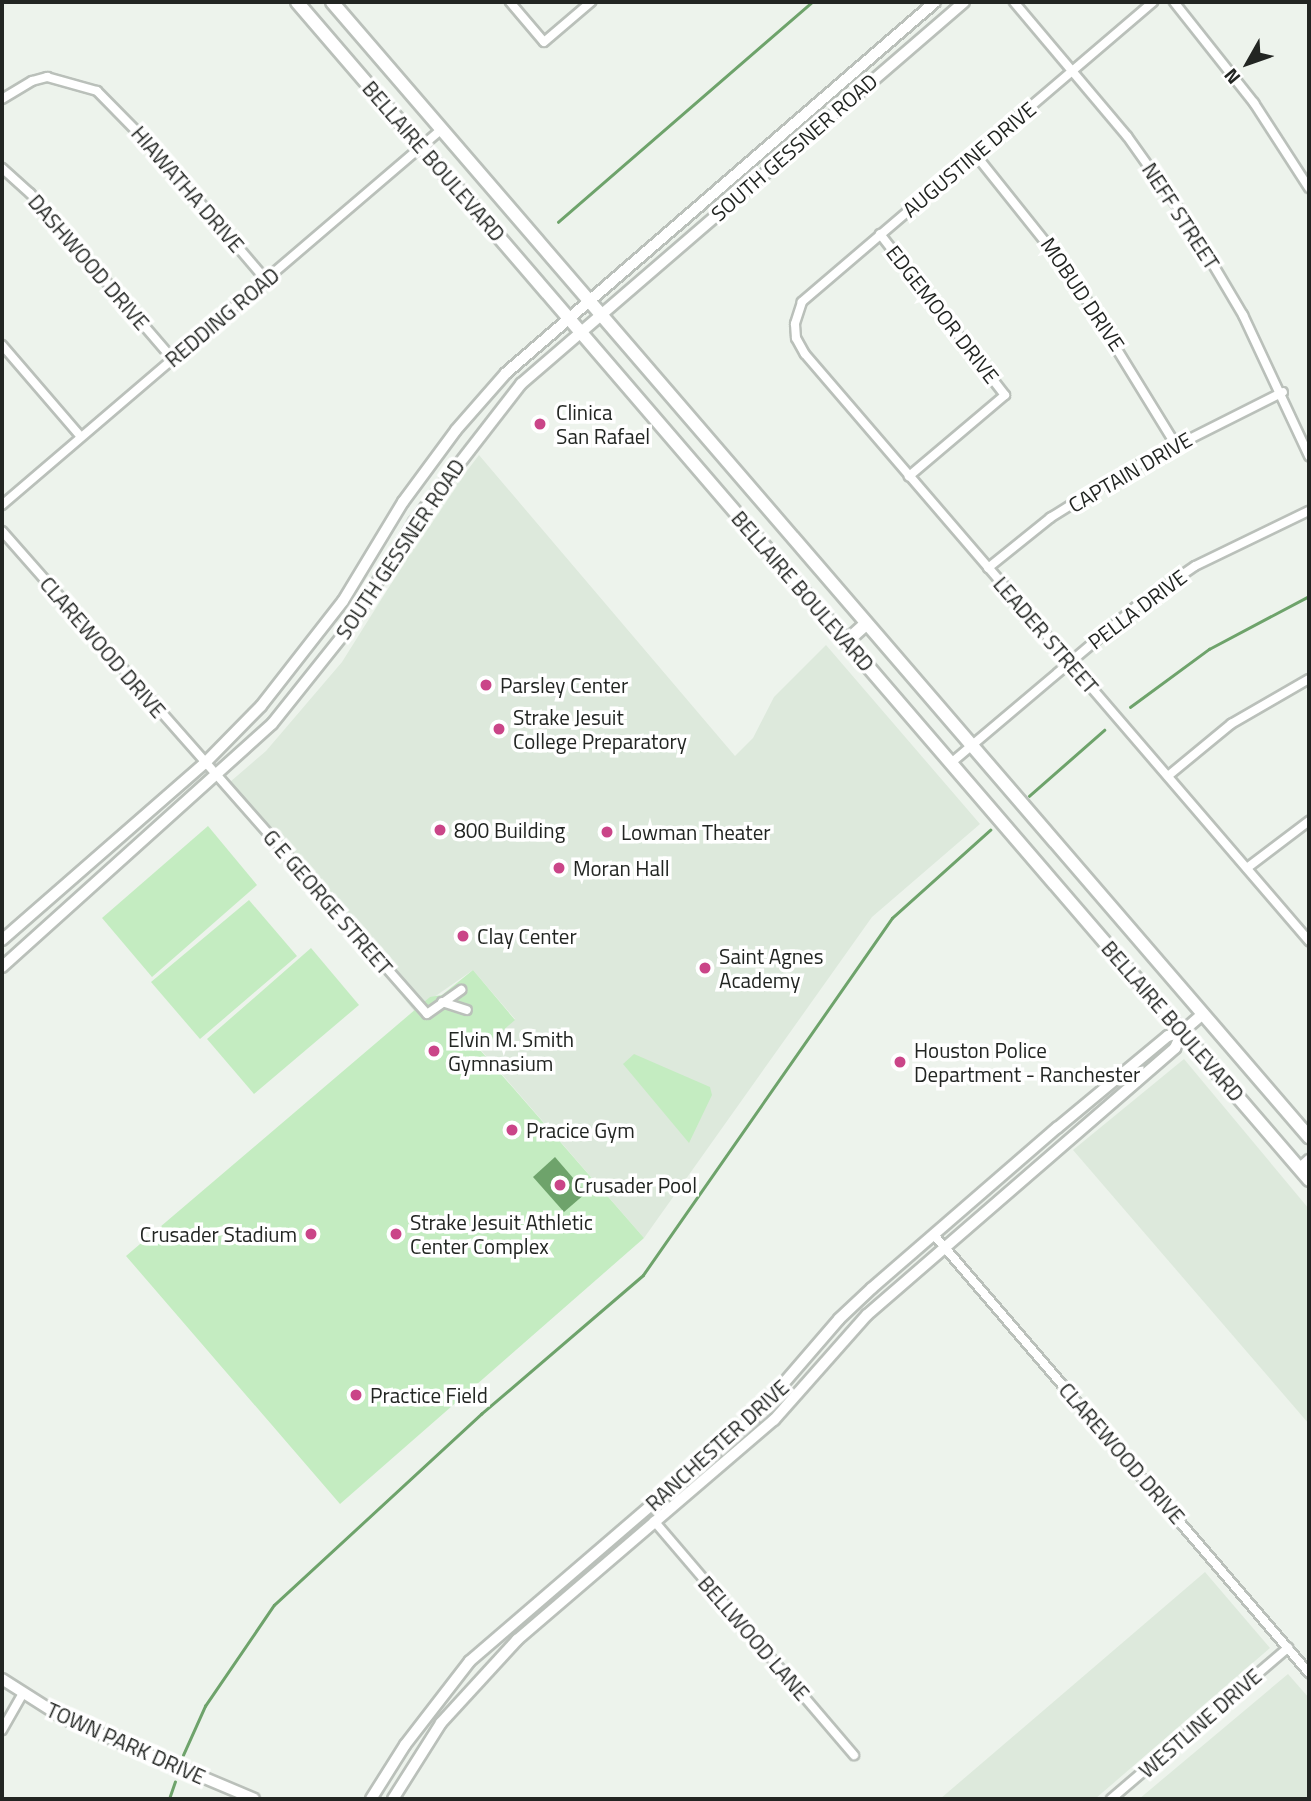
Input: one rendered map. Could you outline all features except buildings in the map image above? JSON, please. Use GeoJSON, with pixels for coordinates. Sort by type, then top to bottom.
{"type":"FeatureCollection","features":[{"type":"Feature","properties":{"kind":"main road","name":"BELLAIRE BOULEVARD"},"geometry":{"type":"LineString","coordinates":[[297,2],[1182,1032],[1304,1164],[1309,1180]]}},
{"type":"Feature","properties":{"kind":"main road","name":"BELLAIRE BOULEVARD"},"geometry":{"type":"LineString","coordinates":[[332,2],[1309,1137]]}},
{"type":"Feature","properties":{"kind":"main road","name":"SOUTH GESSNER ROAD"},"geometry":{"type":"LineString","coordinates":[[2,940],[204,764],[299,661],[456,430],[506,373],[935,2]]}},
{"type":"Feature","properties":{"kind":"main road","name":"SOUTH GESSNER ROAD"},"geometry":{"type":"LineString","coordinates":[[2,967],[272,724],[321,664],[414,522],[520,384],[579,330],[964,2]]}},
{"type":"Feature","properties":{"kind":"main road"},"geometry":{"type":"LineString","coordinates":[[846,78],[858,92]]}},
{"type":"Feature","properties":{"kind":"main road"},"geometry":{"type":"LineString","coordinates":[[723,183],[736,198]]}},
{"type":"Feature","properties":{"kind":"main road"},"geometry":{"type":"LineString","coordinates":[[456,430],[473,443]]}},
{"type":"Feature","properties":{"kind":"main road"},"geometry":{"type":"LineString","coordinates":[[736,513],[755,496]]}},
{"type":"Feature","properties":{"kind":"main road"},"geometry":{"type":"LineString","coordinates":[[846,641],[866,624]]}},
{"type":"Feature","properties":{"kind":"main road"},"geometry":{"type":"LineString","coordinates":[[102,853],[114,868]]}},
{"type":"Feature","properties":{"kind":"main road"},"geometry":{"type":"LineString","coordinates":[[12,931],[26,946]]}},
{"type":"Feature","properties":{"kind":"street"},"geometry":{"type":"LineString","coordinates":[[510,2],[544,42],[591,2]]}},
{"type":"Feature","properties":{"kind":"street","name":"NEFF STREET"},"geometry":{"type":"LineString","coordinates":[[1014,2],[1073,71],[1186,219],[1283,392],[1309,456]]}},
{"type":"Feature","properties":{"kind":"street","name":"AUGUSTINE DRIVE"},"geometry":{"type":"LineString","coordinates":[[794,324],[802,302],[1153,2]]}},
{"type":"Feature","properties":{"kind":"street"},"geometry":{"type":"LineString","coordinates":[[1174,2],[1254,103],[1309,188]]}},
{"type":"Feature","properties":{"kind":"street","name":"HIAWATHA DRIVE"},"geometry":{"type":"LineString","coordinates":[[2,99],[32,81],[47,77],[83,84],[110,99],[266,280]]}},
{"type":"Feature","properties":{"kind":"street","name":"REDDING ROAD"},"geometry":{"type":"LineString","coordinates":[[2,505],[442,129]]}},
{"type":"Feature","properties":{"kind":"street","name":"MOBUD DRIVE"},"geometry":{"type":"LineString","coordinates":[[975,154],[1070,273],[1175,444]]}},
{"type":"Feature","properties":{"kind":"street","name":"DASHWOOD DRIVE"},"geometry":{"type":"LineString","coordinates":[[2,168],[30,193],[173,359]]}},
{"type":"Feature","properties":{"kind":"street","name":"EDGEMOOR DRIVE"},"geometry":{"type":"LineString","coordinates":[[880,234],[1006,395],[909,476]]}},
{"type":"Feature","properties":{"kind":"street","name":"LEADER STREET"},"geometry":{"type":"LineString","coordinates":[[794,324],[805,354],[1309,941]]}},
{"type":"Feature","properties":{"kind":"street"},"geometry":{"type":"LineString","coordinates":[[2,345],[81,437]]}},
{"type":"Feature","properties":{"kind":"street","name":"CAPTAIN DRIVE"},"geometry":{"type":"LineString","coordinates":[[988,568],[1050,518],[1175,444],[1283,392]]}},
{"type":"Feature","properties":{"kind":"street","name":"PELLA DRIVE"},"geometry":{"type":"LineString","coordinates":[[951,763],[1069,661],[1195,566],[1309,511]]}},
{"type":"Feature","properties":{"kind":"street","name":"CLAREWOOD DRIVE"},"geometry":{"type":"LineString","coordinates":[[2,531],[217,776]]}},
{"type":"Feature","properties":{"kind":"street"},"geometry":{"type":"LineString","coordinates":[[1168,776],[1231,724],[1309,678]]}},
{"type":"Feature","properties":{"kind":"street","name":"G E GEORGE STREET"},"geometry":{"type":"LineString","coordinates":[[217,776],[427,1014],[442,1002],[467,1010]]}},
{"type":"Feature","properties":{"kind":"street"},"geometry":{"type":"LineString","coordinates":[[1247,868],[1309,821]]}},
{"type":"Feature","properties":{"kind":"street"},"geometry":{"type":"LineString","coordinates":[[442,1002],[461,990]]}},
{"type":"Feature","properties":{"kind":"street","name":"RANCHESTER DRIVE"},"geometry":{"type":"LineString","coordinates":[[371,1799],[428,1714],[470,1661],[736,1433],[780,1391],[839,1319],[934,1235],[1168,1036],[1182,1032],[1203,1014]]}},
{"type":"Feature","properties":{"kind":"street","name":"RANCHESTER DRIVE"},"geometry":{"type":"LineString","coordinates":[[393,1799],[441,1723],[537,1624],[792,1402],[852,1329],[1177,1046],[1182,1032]]}},
{"type":"Feature","properties":{"kind":"street"},"geometry":{"type":"LineString","coordinates":[[1110,1084],[1119,1097]]}},
{"type":"Feature","properties":{"kind":"street"},"geometry":{"type":"LineString","coordinates":[[1057,1128],[1069,1142]]}},
{"type":"Feature","properties":{"kind":"street","name":"CLAREWOOD DRIVE"},"geometry":{"type":"LineString","coordinates":[[934,1235],[1309,1672]]}},
{"type":"Feature","properties":{"kind":"street"},"geometry":{"type":"LineString","coordinates":[[839,1319],[852,1329]]}},
{"type":"Feature","properties":{"kind":"street"},"geometry":{"type":"LineString","coordinates":[[736,1433],[746,1444]]}},
{"type":"Feature","properties":{"kind":"street","name":"BELLWOOD LANE"},"geometry":{"type":"LineString","coordinates":[[654,1521],[854,1755]]}},
{"type":"Feature","properties":{"kind":"street"},"geometry":{"type":"LineString","coordinates":[[618,1534],[627,1544]]}},
{"type":"Feature","properties":{"kind":"street"},"geometry":{"type":"LineString","coordinates":[[527,1611],[537,1624]]}},
{"type":"Feature","properties":{"kind":"street","name":"WESTLINE DRIVE"},"geometry":{"type":"LineString","coordinates":[[1111,1799],[1288,1648]]}},
{"type":"Feature","properties":{"kind":"street","name":"TOWN PARK DRIVE"},"geometry":{"type":"LineString","coordinates":[[2,1679],[22,1695],[72,1722],[254,1799]]}},
{"type":"Feature","properties":{"kind":"street"},"geometry":{"type":"LineString","coordinates":[[2,1730],[22,1695]]}},
{"type":"Feature","properties":{"kind":"street"},"geometry":{"type":"LineString","coordinates":[[428,1714],[441,1723]]}},
{"type":"Feature","properties":{"kind":"shaded area","name":"Strake Jesuit College Preparatory"},"geometry":{"type":"Polygon","coordinates":[[[479,455],[735,756],[753,738],[774,697],[826,645],[980,824],[872,917],[644,1238],[480,1049],[515,1019],[473,970],[414,1011],[322,897],[223,788],[266,751],[342,662],[438,509],[479,455]]]}},
{"type":"Feature","properties":{"kind":"shaded area"},"geometry":{"type":"Polygon","coordinates":[[[208,826],[257,885],[152,977],[102,918],[208,826]]]}},
{"type":"Feature","properties":{"kind":"shaded area"},"geometry":{"type":"Polygon","coordinates":[[[249,900],[297,956],[200,1039],[151,982],[249,900]]]}},
{"type":"Feature","properties":{"kind":"shaded area"},"geometry":{"type":"Polygon","coordinates":[[[311,948],[359,1005],[254,1094],[207,1039],[311,948]]]}},
{"type":"Feature","properties":{"kind":"shaded area","name":"Strake Jesuit Athletic Center Complex"},"geometry":{"type":"Polygon","coordinates":[[[473,970],[515,1020],[480,1050],[644,1238],[340,1504],[126,1256],[430,997],[442,995],[473,970]]]}},
{"type":"Feature","properties":{"kind":"shaded area"},"geometry":{"type":"Polygon","coordinates":[[[634,1054],[710,1087],[712,1095],[689,1143],[623,1064],[634,1054]]]}},
{"type":"Feature","properties":{"kind":"shaded area"},"geometry":{"type":"Polygon","coordinates":[[[1184,1059],[1309,1209],[1309,1424],[1073,1150],[1184,1059]]]}},
{"type":"Feature","properties":{"kind":"shaded area","name":"Crusader Pool"},"geometry":{"type":"Polygon","coordinates":[[[555,1157],[586,1193],[564,1212],[533,1177],[555,1157]]]}},
{"type":"Feature","properties":{"kind":"shaded area"},"geometry":{"type":"Polygon","coordinates":[[[1205,1572],[1270,1648],[1095,1799],[940,1799],[1205,1572]]]}},
{"type":"Feature","properties":{"kind":"shaded area"},"geometry":{"type":"Polygon","coordinates":[[[1288,1674],[1309,1698],[1309,1799],[1139,1799],[1288,1674]]]}},
{"type":"Feature","properties":{"kind":"waterway"},"geometry":{"type":"LineString","coordinates":[[558,222],[812,2]]}},
{"type":"Feature","properties":{"kind":"waterway"},"geometry":{"type":"LineString","coordinates":[[1130,707],[1209,649],[1309,596]]}},
{"type":"Feature","properties":{"kind":"waterway"},"geometry":{"type":"LineString","coordinates":[[1029,796],[1104,730]]}},
{"type":"Feature","properties":{"kind":"waterway"},"geometry":{"type":"LineString","coordinates":[[183,1755],[205,1706],[274,1605],[481,1414],[643,1275],[892,918],[990,830]]}},
{"type":"Feature","properties":{"kind":"waterway"},"geometry":{"type":"LineString","coordinates":[[169,1799],[175,1782]]}},
{"type":"Feature","properties":{"kind":"place","name":"Clinica San Rafael"},"geometry":{"type":"Point","coordinates":[540,424]}},
{"type":"Feature","properties":{"kind":"place","name":"Parsley Center"},"geometry":{"type":"Point","coordinates":[486,685]}},
{"type":"Feature","properties":{"kind":"place","name":"Strake Jesuit College Preparatory"},"geometry":{"type":"Point","coordinates":[499,729]}},
{"type":"Feature","properties":{"kind":"place","name":"800 Building"},"geometry":{"type":"Point","coordinates":[440,830]}},
{"type":"Feature","properties":{"kind":"place","name":"Lowman Theater"},"geometry":{"type":"Point","coordinates":[607,832]}},
{"type":"Feature","properties":{"kind":"place","name":"Moran Hall"},"geometry":{"type":"Point","coordinates":[559,868]}},
{"type":"Feature","properties":{"kind":"place","name":"Clay Center"},"geometry":{"type":"Point","coordinates":[463,936]}},
{"type":"Feature","properties":{"kind":"place","name":"Saint Agnes Academy"},"geometry":{"type":"Point","coordinates":[705,968]}},
{"type":"Feature","properties":{"kind":"place","name":"Elvin M. Smith Gymnasium"},"geometry":{"type":"Point","coordinates":[434,1051]}},
{"type":"Feature","properties":{"kind":"place","name":"Houston Police Department - Ranchester"},"geometry":{"type":"Point","coordinates":[900,1062]}},
{"type":"Feature","properties":{"kind":"place","name":"Pracice Gym"},"geometry":{"type":"Point","coordinates":[512,1130]}},
{"type":"Feature","properties":{"kind":"place","name":"Crusader Pool"},"geometry":{"type":"Point","coordinates":[560,1185]}},
{"type":"Feature","properties":{"kind":"place","name":"Crusader Stadium"},"geometry":{"type":"Point","coordinates":[311,1234]}},
{"type":"Feature","properties":{"kind":"place","name":"Strake Jesuit Athletic Center Complex"},"geometry":{"type":"Point","coordinates":[396,1234]}},
{"type":"Feature","properties":{"kind":"place","name":"Practice Field"},"geometry":{"type":"Point","coordinates":[356,1395]}}]}
